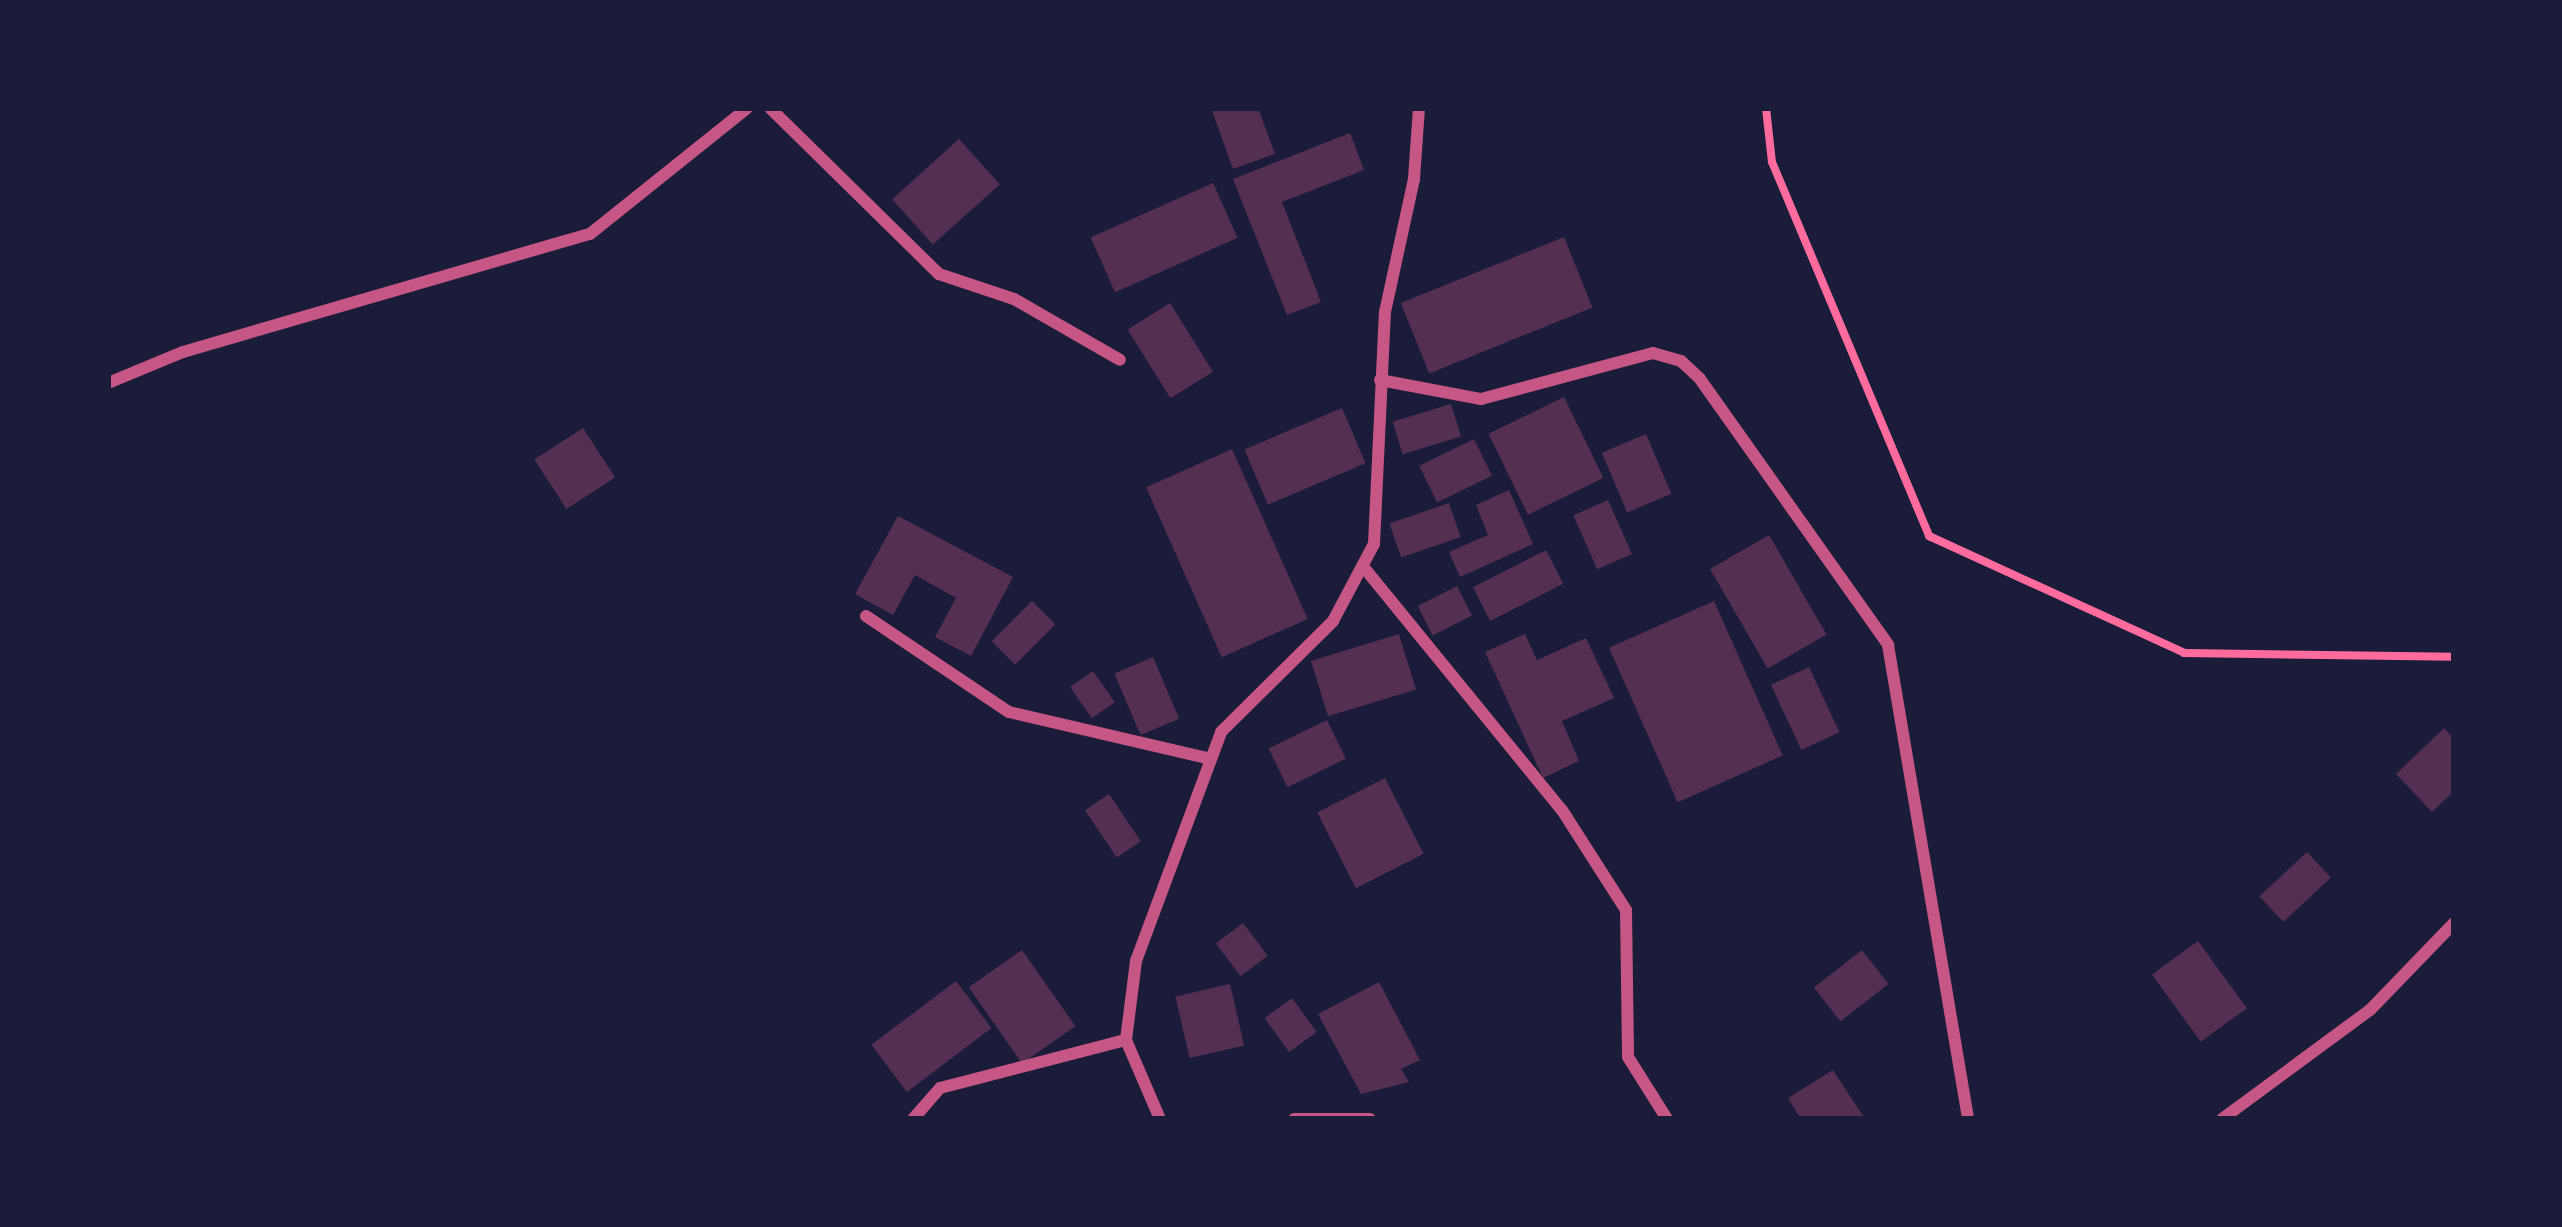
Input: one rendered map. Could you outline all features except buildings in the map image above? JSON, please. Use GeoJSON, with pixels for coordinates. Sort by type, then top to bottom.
{"type":"FeatureCollection","features":[{"type":"Feature","properties":{"kind":"street"},"geometry":{"type":"LineString","coordinates":[[108,383],[183,352],[590,234],[747,108]]}},
{"type":"Feature","properties":{"kind":"street"},"geometry":{"type":"LineString","coordinates":[[770,108],[940,274],[1014,299],[1120,360]]}},
{"type":"Feature","properties":{"kind":"street"},"geometry":{"type":"LineString","coordinates":[[1160,1119],[1126,1040],[1136,961],[1221,732],[1333,621],[1366,570],[1380,380],[1419,108]]}},
{"type":"Feature","properties":{"kind":"street"},"geometry":{"type":"LineString","coordinates":[[1380,380],[1481,399],[1653,353],[1681,361],[1700,380],[1888,645],[1968,1119]]}},
{"type":"Feature","properties":{"kind":"street"},"geometry":{"type":"LineString","coordinates":[[1366,570],[1562,810],[1625,910],[1628,1057],[1666,1119]]}},
{"type":"Feature","properties":{"kind":"street"},"geometry":{"type":"LineString","coordinates":[[866,616],[1009,712],[1211,759]]}},
{"type":"Feature","properties":{"kind":"street"},"geometry":{"type":"LineString","coordinates":[[2222,1119],[2370,1010],[2454,922]]}},
{"type":"Feature","properties":{"kind":"street"},"geometry":{"type":"LineString","coordinates":[[913,1119],[940,1088],[1126,1040]]}},
{"type":"Feature","properties":{"kind":"street"},"geometry":{"type":"LineString","coordinates":[[1294,1119],[1370,1119]]}},
{"type":"Feature","properties":{"kind":"path"},"geometry":{"type":"LineString","coordinates":[[1766,108],[1772,162],[1929,536],[2184,653],[2454,657]]}}]}
